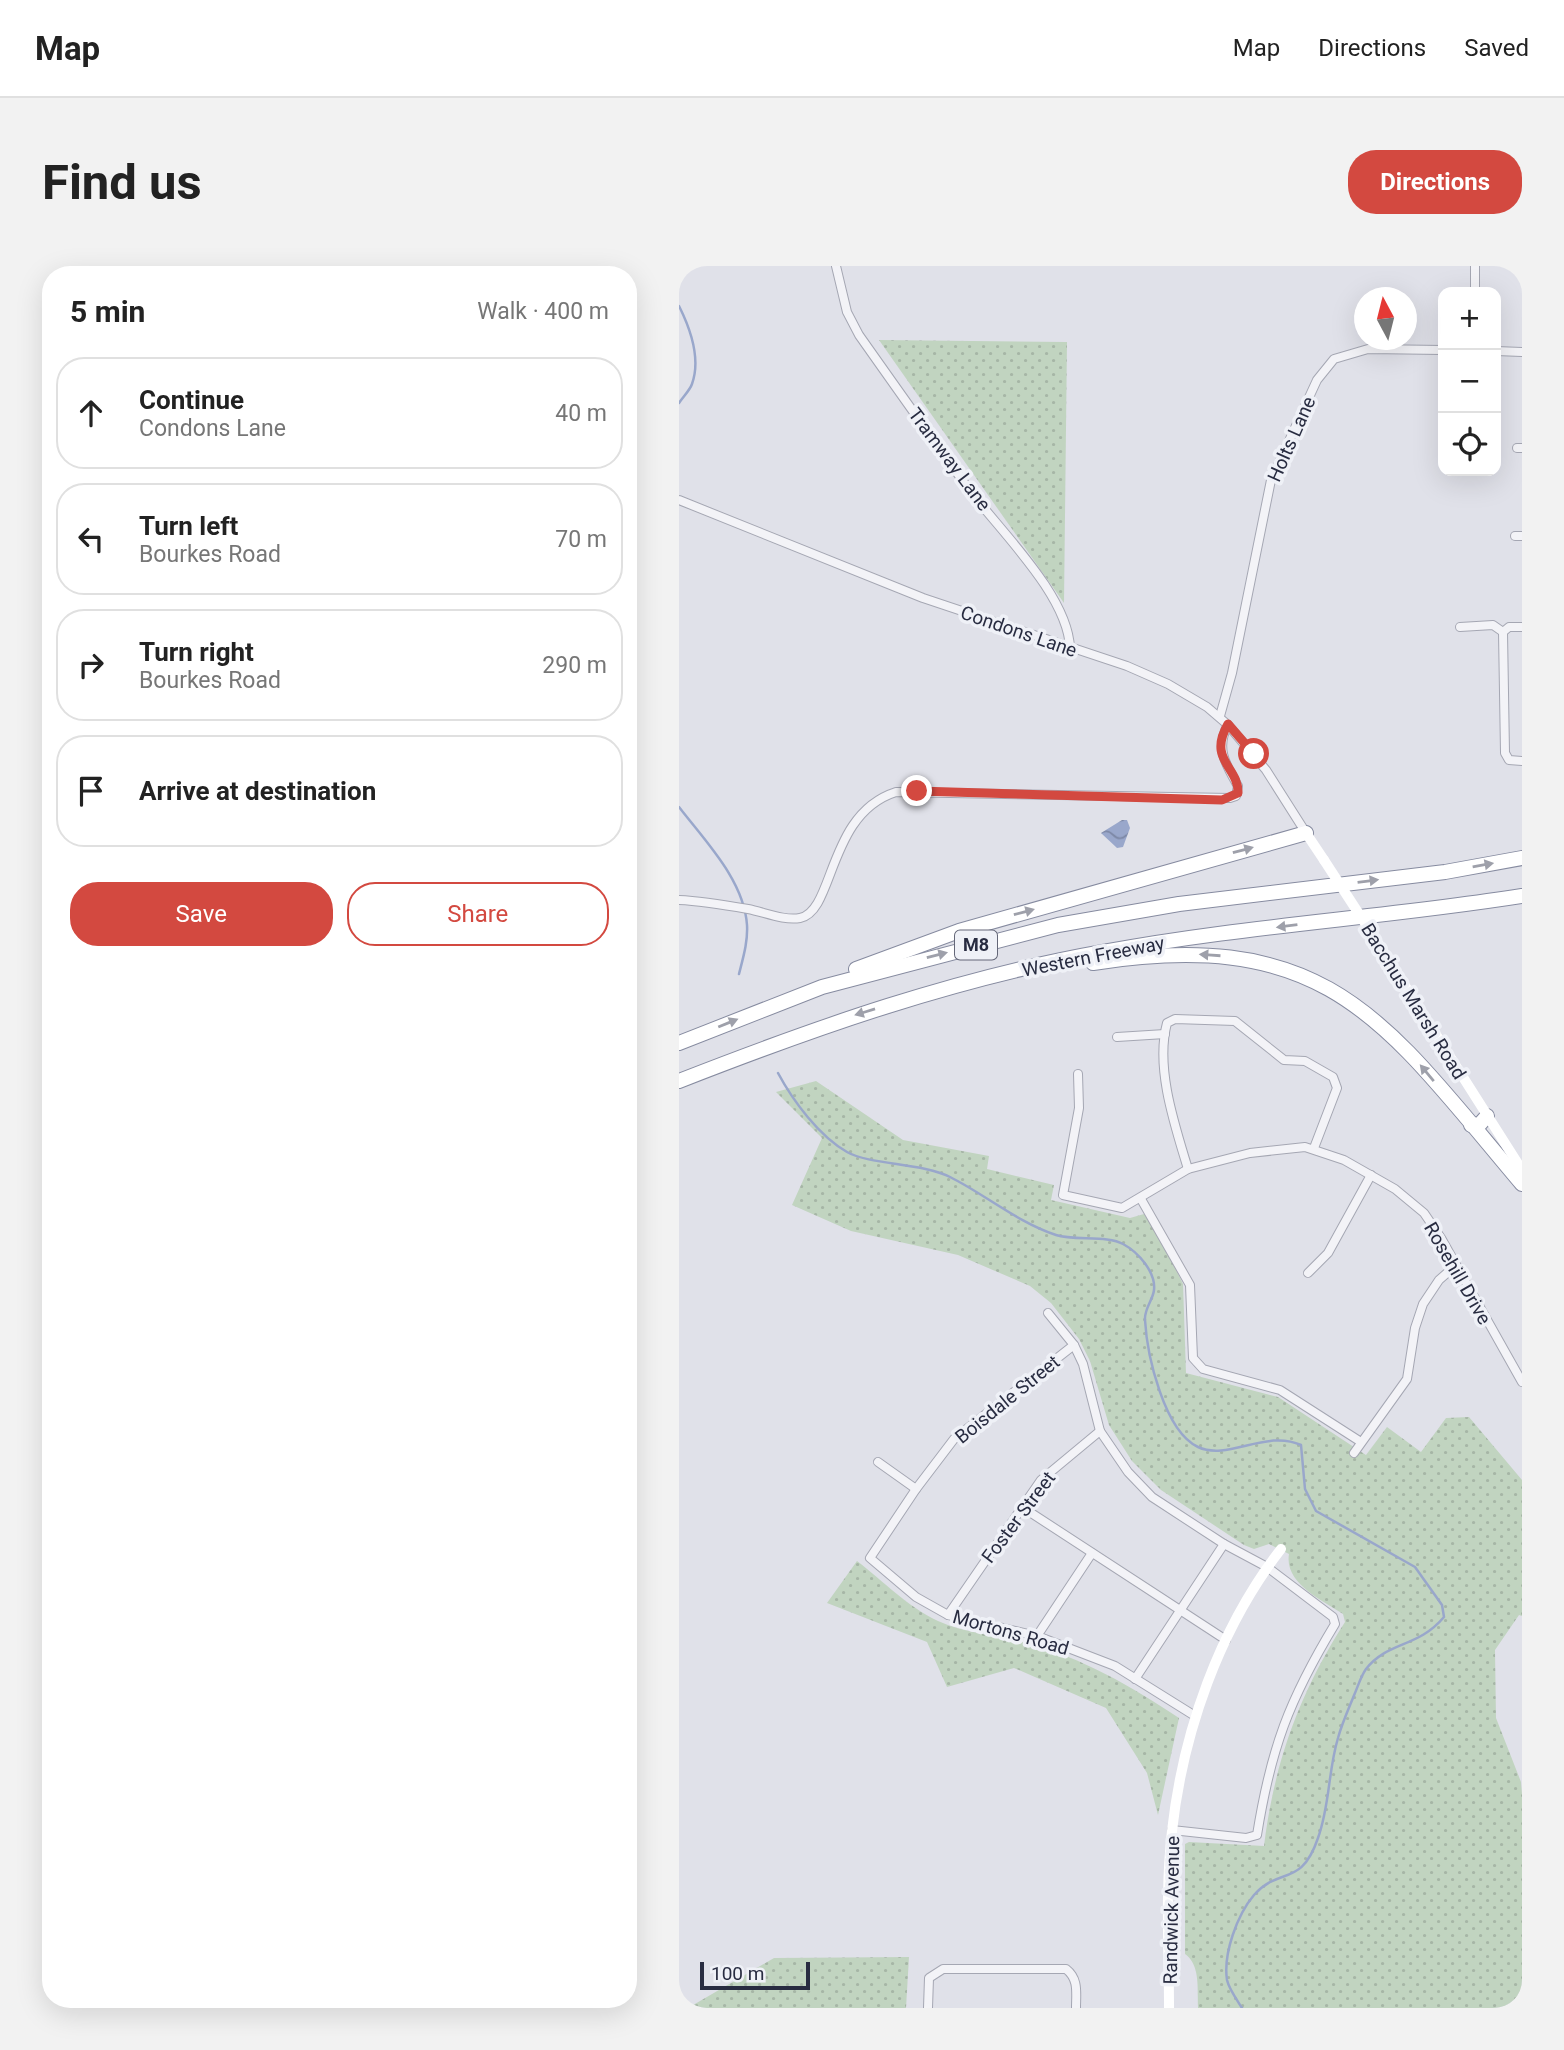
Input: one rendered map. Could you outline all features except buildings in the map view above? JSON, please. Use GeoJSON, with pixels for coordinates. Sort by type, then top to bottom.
{"type":"FeatureCollection","features":[{"type":"Feature","properties":{"kind":"highway"},"geometry":{"type":"LineString","coordinates":[[778,1003],[841,974],[959,931],[1306,833]]}},
{"type":"Feature","properties":{"kind":"highway","name":"Western Freeway"},"geometry":{"type":"LineString","coordinates":[[679,1044],[778,1003],[908,962],[1058,925],[1179,904],[1445,872],[1522,858]]}},
{"type":"Feature","properties":{"kind":"highway","name":"Western Freeway"},"geometry":{"type":"LineString","coordinates":[[679,1081],[849,1017],[978,980],[1141,945],[1522,895]]}},
{"type":"Feature","properties":{"kind":"highway"},"geometry":{"type":"LineString","coordinates":[[978,980],[1108,960],[1194,954],[1253,960],[1291,970],[1325,985],[1374,1017],[1405,1048],[1522,1184]]}},
{"type":"Feature","properties":{"kind":"highway"},"geometry":{"type":"LineString","coordinates":[[1472,1125],[1481,1124],[1487,1116]]}},
{"type":"Feature","properties":{"kind":"street","name":"Tramway Lane"},"geometry":{"type":"LineString","coordinates":[[836,266],[847,312],[859,335],[970,490],[1029,565],[1063,618],[1070,648]]}},
{"type":"Feature","properties":{"kind":"street"},"geometry":{"type":"LineString","coordinates":[[1475,266],[1475,287]]}},
{"type":"Feature","properties":{"kind":"street","name":"Holts Lane"},"geometry":{"type":"LineString","coordinates":[[1220,716],[1271,480],[1317,380],[1334,359],[1368,349],[1438,350]]}},
{"type":"Feature","properties":{"kind":"street"},"geometry":{"type":"LineString","coordinates":[[1501,351],[1522,352]]}},
{"type":"Feature","properties":{"kind":"street","name":"Condons Lane"},"geometry":{"type":"LineString","coordinates":[[679,500],[888,585],[1151,675],[1220,716],[1228,724],[1266,770],[1306,833]]}},
{"type":"Feature","properties":{"kind":"street"},"geometry":{"type":"LineString","coordinates":[[1460,627],[1493,625],[1503,632]]}},
{"type":"Feature","properties":{"kind":"street"},"geometry":{"type":"LineString","coordinates":[[1503,632],[1509,627],[1522,627]]}},
{"type":"Feature","properties":{"kind":"street"},"geometry":{"type":"LineString","coordinates":[[1503,632],[1504,753],[1509,760],[1522,761]]}},
{"type":"Feature","properties":{"kind":"street"},"geometry":{"type":"LineString","coordinates":[[679,900],[731,906],[787,918],[809,915],[818,905],[841,841],[852,824],[872,803],[895,792],[1230,798],[1236,796],[1238,786],[1226,766],[1221,750],[1223,734],[1228,724]]}},
{"type":"Feature","properties":{"kind":"street","name":"Bacchus Marsh Road"},"geometry":{"type":"LineString","coordinates":[[1306,833],[1522,1170]]}},
{"type":"Feature","properties":{"kind":"street"},"geometry":{"type":"LineString","coordinates":[[1188,1169],[1166,1086],[1164,1034],[1167,1023],[1175,1019],[1235,1021],[1284,1060],[1305,1060],[1333,1077],[1336,1088],[1314,1148]]}},
{"type":"Feature","properties":{"kind":"street"},"geometry":{"type":"LineString","coordinates":[[1117,1037],[1164,1034]]}},
{"type":"Feature","properties":{"kind":"street","name":"Rosehill Drive"},"geometry":{"type":"LineString","coordinates":[[1078,1074],[1079,1108],[1063,1195],[1111,1208],[1122,1208],[1188,1169],[1287,1147],[1314,1148],[1395,1189],[1424,1213],[1441,1238],[1522,1382]]}},
{"type":"Feature","properties":{"kind":"street"},"geometry":{"type":"LineString","coordinates":[[1308,1272],[1328,1253],[1371,1175]]}},
{"type":"Feature","properties":{"kind":"street"},"geometry":{"type":"LineString","coordinates":[[1140,1199],[1190,1285],[1193,1358],[1196,1364],[1203,1369],[1280,1390],[1361,1442]]}},
{"type":"Feature","properties":{"kind":"street"},"geometry":{"type":"LineString","coordinates":[[1354,1453],[1407,1379],[1415,1328],[1423,1304],[1439,1280],[1455,1266]]}},
{"type":"Feature","properties":{"kind":"street"},"geometry":{"type":"LineString","coordinates":[[1048,1313],[1074,1345],[1083,1364],[1101,1431],[1128,1472],[1152,1497],[1224,1544],[1267,1567],[1333,1617],[1335,1625],[1304,1675],[1280,1729],[1267,1775],[1257,1835],[1246,1838],[1172,1830]]}},
{"type":"Feature","properties":{"kind":"street","name":"Boisdale Street"},"geometry":{"type":"LineString","coordinates":[[870,1558],[916,1489],[954,1439],[1074,1345]]}},
{"type":"Feature","properties":{"kind":"street","name":"Foster Street"},"geometry":{"type":"LineString","coordinates":[[948,1615],[1051,1469],[1101,1431]]}},
{"type":"Feature","properties":{"kind":"street"},"geometry":{"type":"LineString","coordinates":[[878,1462],[916,1489]]}},
{"type":"Feature","properties":{"kind":"street"},"geometry":{"type":"LineString","coordinates":[[1022,1507],[1226,1640]]}},
{"type":"Feature","properties":{"kind":"street"},"geometry":{"type":"LineString","coordinates":[[1135,1679],[1224,1544]]}},
{"type":"Feature","properties":{"kind":"street","name":"Randwick Avenue"},"geometry":{"type":"LineString","coordinates":[[1170,2008],[1168,1888],[1172,1830],[1181,1772],[1195,1716],[1226,1640],[1267,1567],[1281,1549]]}},
{"type":"Feature","properties":{"kind":"street"},"geometry":{"type":"LineString","coordinates":[[1037,1636],[1092,1553]]}},
{"type":"Feature","properties":{"kind":"street","name":"Mortons Road"},"geometry":{"type":"LineString","coordinates":[[870,1558],[916,1597],[948,1615],[1037,1636],[1115,1666],[1195,1716]]}},
{"type":"Feature","properties":{"kind":"street"},"geometry":{"type":"LineString","coordinates":[[928,2008],[929,1978],[934,1972],[943,1969],[1066,1969],[1073,1974],[1076,1984],[1076,2008]]}},
{"type":"Feature","properties":{"kind":"green space"},"geometry":{"type":"Polygon","coordinates":[[[879,340],[1067,342],[1064,603],[879,340]]]}},
{"type":"Feature","properties":{"kind":"green space"},"geometry":{"type":"Polygon","coordinates":[[[816,1081],[903,1140],[989,1156],[987,1169],[1054,1185],[1051,1200],[1130,1218],[1144,1214],[1162,1241],[1183,1284],[1186,1373],[1278,1397],[1366,1455],[1387,1427],[1421,1452],[1446,1418],[1469,1417],[1522,1480],[1522,1616],[1519,1615],[1495,1650],[1496,1718],[1521,1782],[1522,1794],[1522,2008],[1198,2008],[1196,1971],[1185,1954],[1185,1844],[1189,1842],[1264,1846],[1275,1786],[1291,1729],[1315,1675],[1345,1622],[1343,1614],[1315,1597],[1298,1582],[1292,1574],[1289,1554],[1269,1544],[1254,1549],[1244,1545],[1161,1490],[1132,1461],[1109,1425],[1090,1361],[1079,1339],[1051,1303],[1030,1286],[958,1255],[851,1231],[792,1205],[822,1138],[776,1092],[816,1081]]]}},
{"type":"Feature","properties":{"kind":"green space"},"geometry":{"type":"Polygon","coordinates":[[[857,1561],[906,1601],[938,1621],[971,1632],[1047,1649],[1087,1665],[1125,1684],[1179,1718],[1158,1815],[1147,1773],[1106,1708],[1014,1668],[947,1687],[927,1642],[827,1603],[857,1561]]]}},
{"type":"Feature","properties":{"kind":"green space"},"geometry":{"type":"Polygon","coordinates":[[[909,1957],[906,2008],[688,2008],[774,1958],[909,1957]]]}},
{"type":"Feature","properties":{"kind":"water"},"geometry":{"type":"Polygon","coordinates":[[[1122,820],[1127,820],[1130,828],[1123,847],[1117,848],[1101,833],[1122,820]]]}},
{"type":"Feature","properties":{"kind":"waterway"},"geometry":{"type":"LineString","coordinates":[[679,306],[695,354],[692,384],[679,403]]}},
{"type":"Feature","properties":{"kind":"waterway"},"geometry":{"type":"LineString","coordinates":[[679,807],[722,862],[739,892],[747,925],[739,974]]}},
{"type":"Feature","properties":{"kind":"waterway"},"geometry":{"type":"LineString","coordinates":[[778,1073],[808,1117],[827,1137],[847,1152],[869,1159],[939,1172],[1042,1230],[1063,1237],[1117,1241],[1134,1252],[1145,1263],[1154,1283],[1145,1320],[1154,1371],[1167,1409],[1186,1438],[1198,1447],[1210,1450],[1274,1441],[1301,1445],[1305,1489],[1316,1511],[1415,1567],[1442,1605],[1444,1617],[1434,1627],[1414,1640],[1384,1653],[1366,1669],[1340,1732],[1322,1826],[1311,1854],[1297,1870],[1264,1886],[1242,1913],[1229,1947],[1226,1970],[1228,1983],[1242,2008]]}},
{"type":"Feature","properties":{"kind":"route"},"geometry":{"type":"LineString","coordinates":[[917,791],[1059,793],[1222,800],[1238,793],[1238,786],[1226,766],[1221,750],[1223,734],[1228,724],[1254,754]]}}]}
